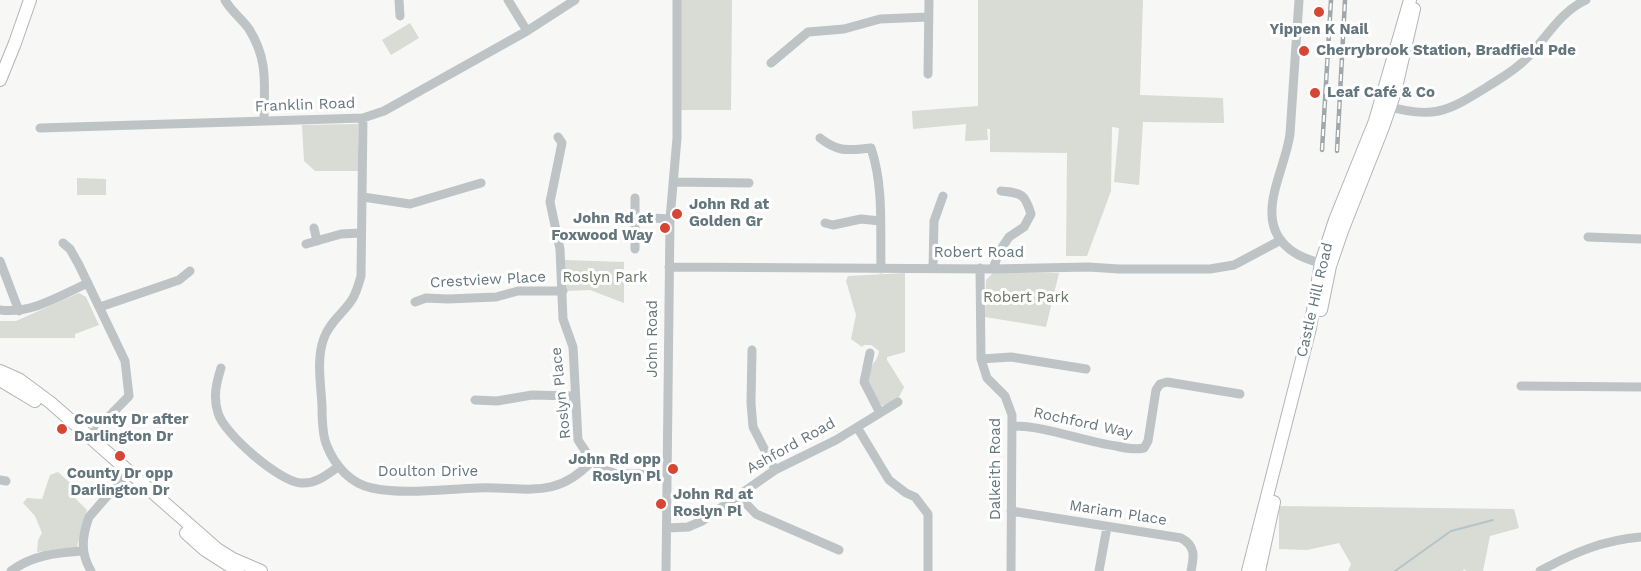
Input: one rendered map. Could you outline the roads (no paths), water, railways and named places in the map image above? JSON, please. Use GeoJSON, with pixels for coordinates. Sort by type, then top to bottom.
{"type":"FeatureCollection","features":[{"type":"Feature","properties":{"kind":"main road"},"geometry":{"type":"LineString","coordinates":[[0,80],[30,0]]}},
{"type":"Feature","properties":{"kind":"main road","name":"Castle Hill Road"},"geometry":{"type":"LineString","coordinates":[[1385,105],[1410,0]]}},
{"type":"Feature","properties":{"kind":"main road","name":"Castle Hill Road"},"geometry":{"type":"LineString","coordinates":[[1259,571],[1335,220],[1385,105],[1416,0]]}},
{"type":"Feature","properties":{"kind":"main road","name":"Castle Hill Road"},"geometry":{"type":"LineString","coordinates":[[1248,571],[1326,265]]}},
{"type":"Feature","properties":{"kind":"main road"},"geometry":{"type":"LineString","coordinates":[[0,371],[20,380],[51,403],[205,550],[238,571]]}},
{"type":"Feature","properties":{"kind":"main road"},"geometry":{"type":"LineString","coordinates":[[0,380],[36,401],[217,549],[261,571]]}},
{"type":"Feature","properties":{"kind":"street"},"geometry":{"type":"LineString","coordinates":[[225,0],[258,44],[264,61],[264,121]]}},
{"type":"Feature","properties":{"kind":"street"},"geometry":{"type":"LineString","coordinates":[[399,0],[400,16]]}},
{"type":"Feature","properties":{"kind":"street"},"geometry":{"type":"LineString","coordinates":[[508,0],[527,31]]}},
{"type":"Feature","properties":{"kind":"street","name":"Franklin Road"},"geometry":{"type":"LineString","coordinates":[[40,128],[363,118],[384,111],[527,31],[575,0]]}},
{"type":"Feature","properties":{"kind":"street","name":"John Road"},"geometry":{"type":"LineString","coordinates":[[666,571],[670,219],[677,138],[676,0]]}},
{"type":"Feature","properties":{"kind":"street"},"geometry":{"type":"LineString","coordinates":[[928,74],[929,0]]}},
{"type":"Feature","properties":{"kind":"street"},"geometry":{"type":"LineString","coordinates":[[1299,0],[1289,144],[1271,207],[1274,226],[1281,240],[1295,253],[1326,265]]}},
{"type":"Feature","properties":{"kind":"street"},"geometry":{"type":"LineString","coordinates":[[1385,105],[1413,113],[1424,113],[1457,105],[1517,67],[1534,51],[1561,18],[1586,0]]}},
{"type":"Feature","properties":{"kind":"street"},"geometry":{"type":"LineString","coordinates":[[771,63],[808,32],[844,29],[880,19],[928,17]]}},
{"type":"Feature","properties":{"kind":"street"},"geometry":{"type":"LineString","coordinates":[[221,368],[214,388],[219,415],[231,434],[278,474],[300,483],[318,481],[338,467],[326,445],[322,418],[320,353],[324,337],[332,323],[354,297],[361,276],[363,118]]}},
{"type":"Feature","properties":{"kind":"street","name":"Roslyn Place"},"geometry":{"type":"LineString","coordinates":[[558,137],[562,143],[550,202],[560,249],[563,318],[573,347],[576,372],[574,396],[578,440],[592,461]]}},
{"type":"Feature","properties":{"kind":"street"},"geometry":{"type":"LineString","coordinates":[[820,138],[832,147],[843,150],[871,148],[876,162],[882,203],[881,269]]}},
{"type":"Feature","properties":{"kind":"street"},"geometry":{"type":"LineString","coordinates":[[673,182],[749,183]]}},
{"type":"Feature","properties":{"kind":"street"},"geometry":{"type":"LineString","coordinates":[[363,197],[410,204],[482,183]]}},
{"type":"Feature","properties":{"kind":"street"},"geometry":{"type":"LineString","coordinates":[[993,269],[999,252],[1009,237],[1024,226],[1031,213],[1026,198],[1017,193],[1001,191]]}},
{"type":"Feature","properties":{"kind":"street"},"geometry":{"type":"LineString","coordinates":[[933,268],[934,221],[943,196]]}},
{"type":"Feature","properties":{"kind":"street"},"geometry":{"type":"LineString","coordinates":[[634,249],[635,198]]}},
{"type":"Feature","properties":{"kind":"street"},"geometry":{"type":"LineString","coordinates":[[635,217],[670,219]]}},
{"type":"Feature","properties":{"kind":"street"},"geometry":{"type":"LineString","coordinates":[[825,223],[832,225],[861,219],[880,221]]}},
{"type":"Feature","properties":{"kind":"street"},"geometry":{"type":"LineString","coordinates":[[314,228],[317,241]]}},
{"type":"Feature","properties":{"kind":"street"},"geometry":{"type":"LineString","coordinates":[[306,244],[341,234],[361,233]]}},
{"type":"Feature","properties":{"kind":"street"},"geometry":{"type":"LineString","coordinates":[[1588,237],[1641,239]]}},
{"type":"Feature","properties":{"kind":"street","name":"Robert Road"},"geometry":{"type":"LineString","coordinates":[[669,267],[1217,269],[1245,261],[1281,240]]}},
{"type":"Feature","properties":{"kind":"street"},"geometry":{"type":"LineString","coordinates":[[63,243],[70,249],[88,283],[125,361],[129,396],[89,437]]}},
{"type":"Feature","properties":{"kind":"street"},"geometry":{"type":"LineString","coordinates":[[0,261],[20,311]]}},
{"type":"Feature","properties":{"kind":"street","name":"Dalkeith Road"},"geometry":{"type":"LineString","coordinates":[[980,268],[981,359],[987,378],[1005,396],[1010,405],[1013,426],[1011,571]]}},
{"type":"Feature","properties":{"kind":"street"},"geometry":{"type":"LineString","coordinates":[[100,307],[179,280],[190,271]]}},
{"type":"Feature","properties":{"kind":"street"},"geometry":{"type":"LineString","coordinates":[[0,310],[20,311],[33,308],[88,283]]}},
{"type":"Feature","properties":{"kind":"street","name":"Crestview Place"},"geometry":{"type":"LineString","coordinates":[[415,302],[426,298],[496,297],[518,291],[563,291]]}},
{"type":"Feature","properties":{"kind":"street"},"geometry":{"type":"LineString","coordinates":[[752,350],[753,428],[775,470]]}},
{"type":"Feature","properties":{"kind":"street"},"geometry":{"type":"LineString","coordinates":[[870,353],[864,382],[879,413]]}},
{"type":"Feature","properties":{"kind":"street"},"geometry":{"type":"LineString","coordinates":[[981,359],[1011,357],[1086,369]]}},
{"type":"Feature","properties":{"kind":"street","name":"Rochford Way"},"geometry":{"type":"LineString","coordinates":[[1013,426],[1029,426],[1092,443],[1137,450],[1144,448],[1148,441],[1156,390],[1160,384],[1167,382],[1240,394]]}},
{"type":"Feature","properties":{"kind":"street"},"geometry":{"type":"LineString","coordinates":[[1521,386],[1641,387]]}},
{"type":"Feature","properties":{"kind":"street"},"geometry":{"type":"LineString","coordinates":[[476,400],[497,401],[532,395],[574,396]]}},
{"type":"Feature","properties":{"kind":"street","name":"Ashford Road"},"geometry":{"type":"LineString","coordinates":[[667,528],[688,527],[696,524],[775,470],[816,450],[898,402]]}},
{"type":"Feature","properties":{"kind":"street"},"geometry":{"type":"LineString","coordinates":[[857,427],[889,480],[915,497],[928,514],[928,571]]}},
{"type":"Feature","properties":{"kind":"street"},"geometry":{"type":"LineString","coordinates":[[592,461],[605,470],[617,474],[668,474]]}},
{"type":"Feature","properties":{"kind":"street","name":"Doulton Drive"},"geometry":{"type":"LineString","coordinates":[[338,467],[349,477],[371,488],[405,490],[485,487],[543,489],[565,484],[582,472],[592,461]]}},
{"type":"Feature","properties":{"kind":"street"},"geometry":{"type":"LineString","coordinates":[[91,571],[82,551],[84,532],[89,517],[126,475]]}},
{"type":"Feature","properties":{"kind":"street"},"geometry":{"type":"LineString","coordinates":[[738,495],[756,514],[839,550]]}},
{"type":"Feature","properties":{"kind":"street","name":"Mariam Place"},"geometry":{"type":"LineString","coordinates":[[1011,512],[1185,540],[1194,555],[1191,571]]}},
{"type":"Feature","properties":{"kind":"street"},"geometry":{"type":"LineString","coordinates":[[1099,571],[1107,527]]}},
{"type":"Feature","properties":{"kind":"street"},"geometry":{"type":"LineString","coordinates":[[1540,571],[1587,548],[1606,542],[1641,537]]}},
{"type":"Feature","properties":{"kind":"street"},"geometry":{"type":"LineString","coordinates":[[11,571],[24,562],[43,554],[82,551]]}},
{"type":"Feature","properties":{"kind":"waterway"},"geometry":{"type":"LineString","coordinates":[[1395,571],[1451,531],[1493,520]]}},
{"type":"Feature","properties":{"kind":"railway"},"geometry":{"type":"LineString","coordinates":[[1322,150],[1331,0]]}},
{"type":"Feature","properties":{"kind":"railway"},"geometry":{"type":"LineString","coordinates":[[1337,151],[1345,0]]}},
{"type":"Feature","properties":{"kind":"place","name":"Yippen K Nail"},"geometry":{"type":"Point","coordinates":[1319,12]}},
{"type":"Feature","properties":{"kind":"place","name":"Cherrybrook Station, Bradfield Pde"},"geometry":{"type":"Point","coordinates":[1304,51]}},
{"type":"Feature","properties":{"kind":"place","name":"Leaf Café & Co"},"geometry":{"type":"Point","coordinates":[1315,93]}},
{"type":"Feature","properties":{"kind":"place","name":"John Rd at Golden Gr"},"geometry":{"type":"Point","coordinates":[677,214]}},
{"type":"Feature","properties":{"kind":"place","name":"John Rd at Foxwood Way"},"geometry":{"type":"Point","coordinates":[665,228]}},
{"type":"Feature","properties":{"kind":"place","name":"County Dr after Darlington Dr"},"geometry":{"type":"Point","coordinates":[62,429]}},
{"type":"Feature","properties":{"kind":"place","name":"County Dr opp Darlington Dr"},"geometry":{"type":"Point","coordinates":[120,456]}},
{"type":"Feature","properties":{"kind":"place","name":"John Rd opp Roslyn Pl"},"geometry":{"type":"Point","coordinates":[673,469]}},
{"type":"Feature","properties":{"kind":"place","name":"John Rd at Roslyn Pl"},"geometry":{"type":"Point","coordinates":[661,504]}},
{"type":"Feature","properties":{"kind":"park label","name":"Roslyn Park"},"geometry":{"type":"Point","coordinates":[605,278]}},
{"type":"Feature","properties":{"kind":"park label","name":"Robert Park"},"geometry":{"type":"Point","coordinates":[1026,298]}}]}
